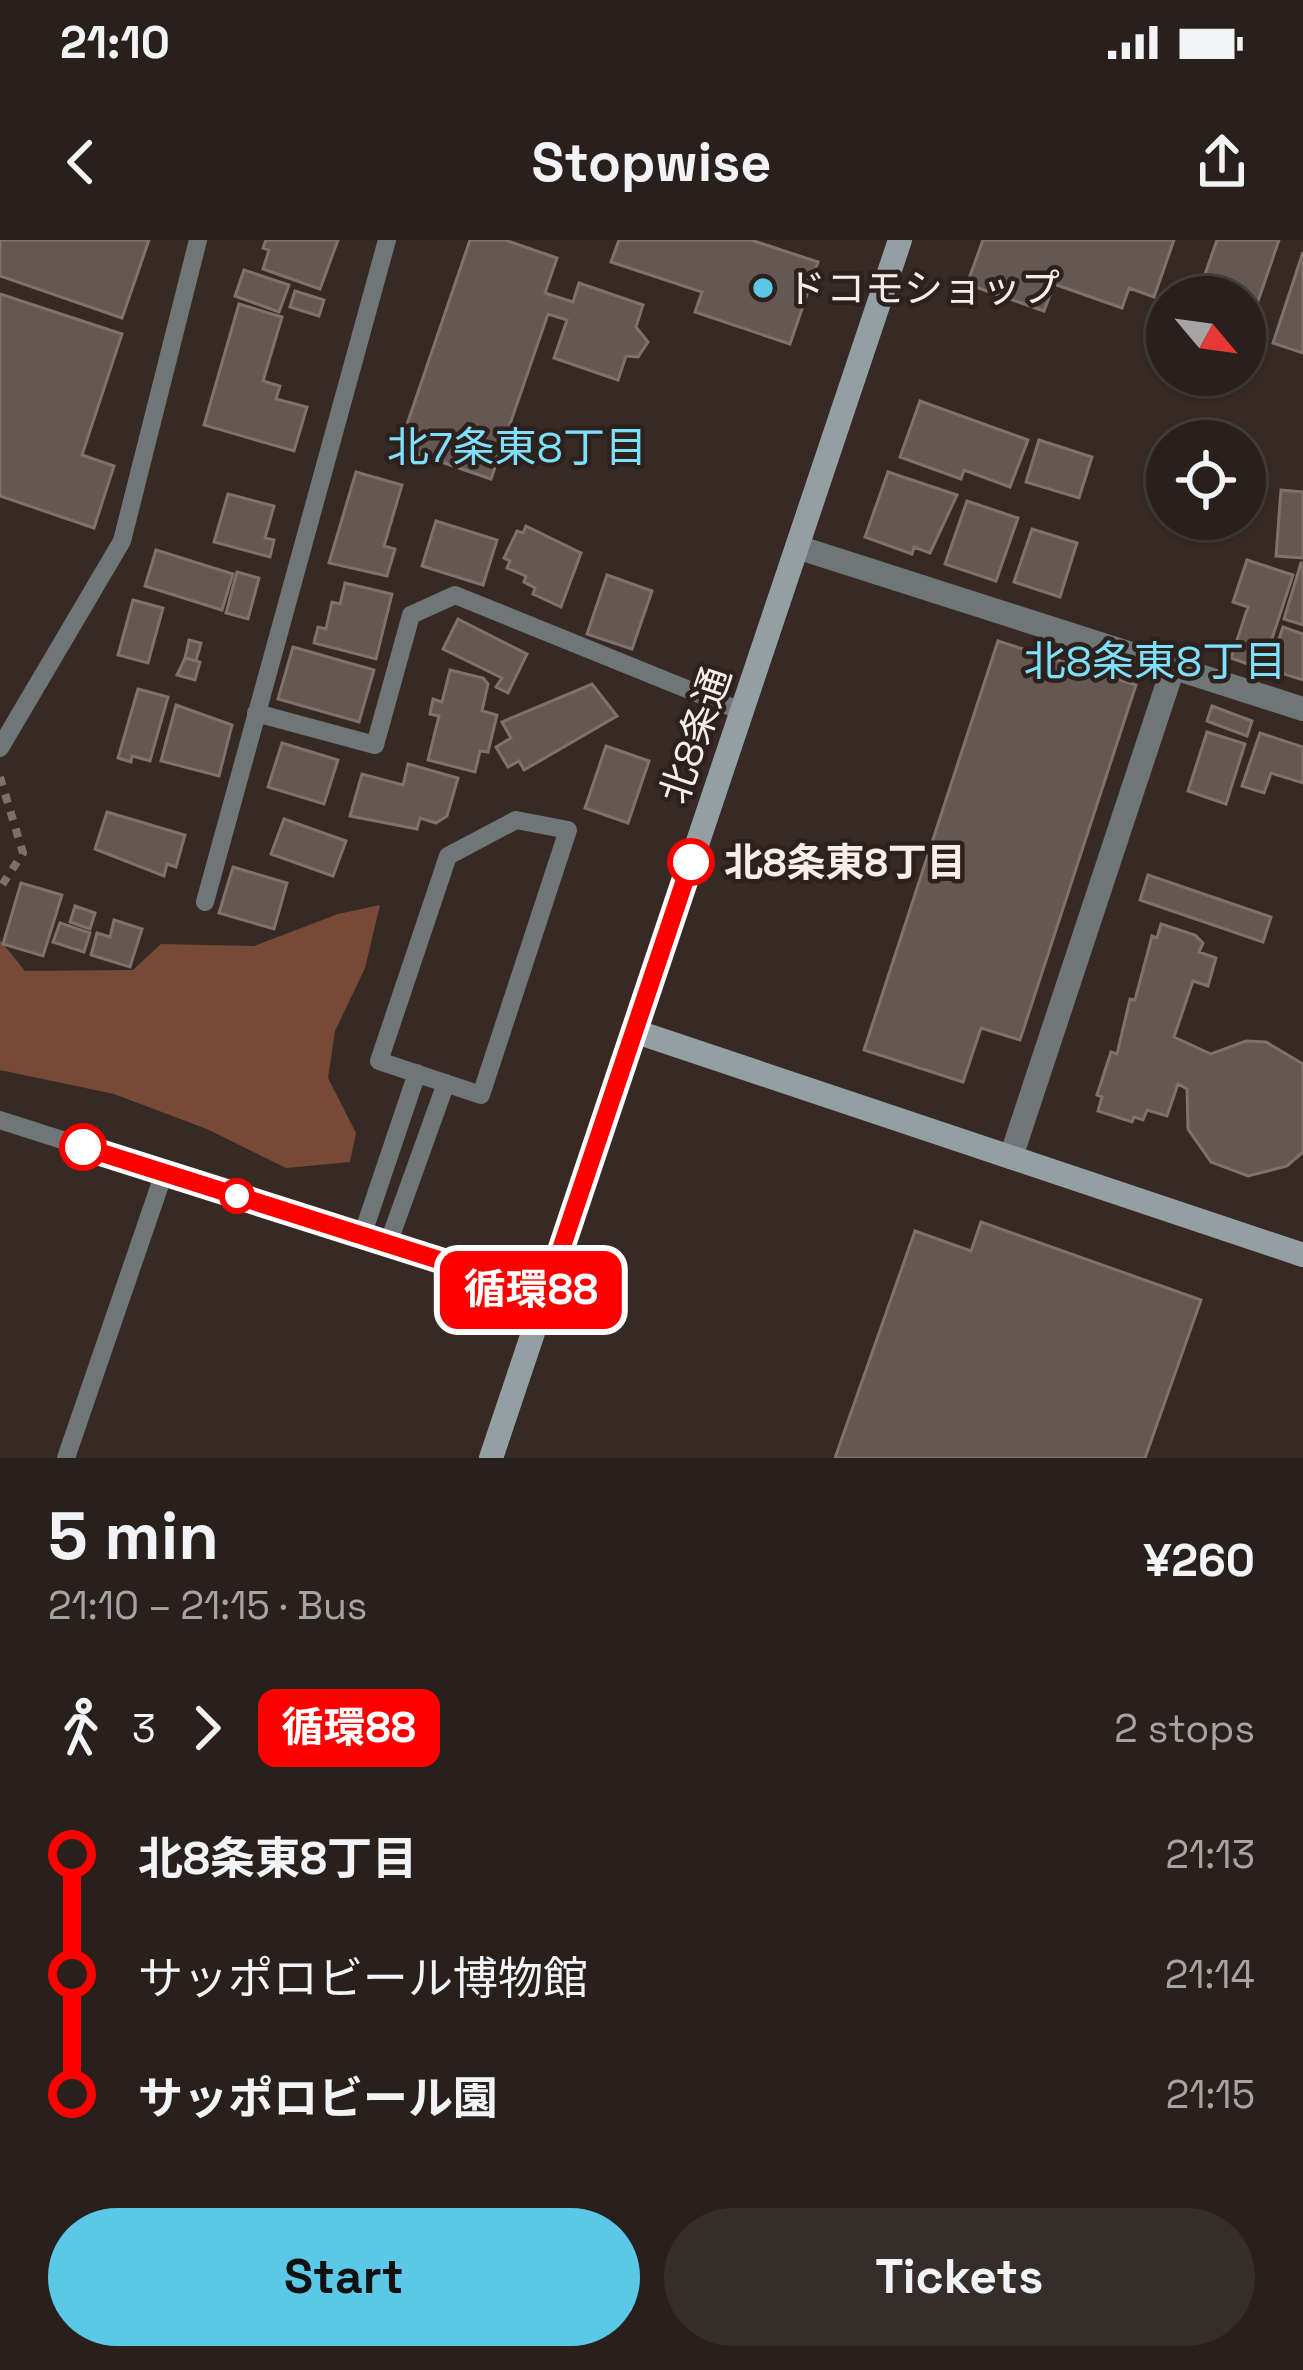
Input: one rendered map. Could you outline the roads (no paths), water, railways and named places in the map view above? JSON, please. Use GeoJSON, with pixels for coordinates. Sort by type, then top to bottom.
{"type":"FeatureCollection","features":[{"type":"Feature","properties":{"kind":"street","name":"北8条通"},"geometry":{"type":"LineString","coordinates":[[491,1458],[900,240]]}},
{"type":"Feature","properties":{"kind":"street"},"geometry":{"type":"LineString","coordinates":[[797,547],[1303,709]]}},
{"type":"Feature","properties":{"kind":"street"},"geometry":{"type":"LineString","coordinates":[[1011,1157],[1174,668]]}},
{"type":"Feature","properties":{"kind":"street"},"geometry":{"type":"LineString","coordinates":[[634,1031],[1303,1255]]}},
{"type":"Feature","properties":{"kind":"lane"},"geometry":{"type":"LineString","coordinates":[[0,748],[122,542],[198,240]]}},
{"type":"Feature","properties":{"kind":"lane"},"geometry":{"type":"LineString","coordinates":[[205,902],[387,240]]}},
{"type":"Feature","properties":{"kind":"lane"},"geometry":{"type":"LineString","coordinates":[[256,713],[375,745],[411,615],[455,596],[741,711]]}},
{"type":"Feature","properties":{"kind":"lane"},"geometry":{"type":"LineString","coordinates":[[516,820],[568,830],[481,1095],[446,1083],[379,1061],[448,856],[516,820]]}},
{"type":"Feature","properties":{"kind":"lane"},"geometry":{"type":"LineString","coordinates":[[362,1236],[417,1073]]}},
{"type":"Feature","properties":{"kind":"lane"},"geometry":{"type":"LineString","coordinates":[[388,1244],[446,1083]]}},
{"type":"Feature","properties":{"kind":"lane"},"geometry":{"type":"LineString","coordinates":[[0,1120],[546,1294]]}},
{"type":"Feature","properties":{"kind":"lane"},"geometry":{"type":"LineString","coordinates":[[66,1458],[164,1173]]}},
{"type":"Feature","properties":{"kind":"place","name":"ドコモショップ"},"geometry":{"type":"Point","coordinates":[763,288]}},
{"type":"Feature","properties":{"kind":"place","name":"北8条東8丁目"},"geometry":{"type":"Point","coordinates":[691,862]}},
{"type":"Feature","properties":{"kind":"district","name":"北7条東8丁目"},"geometry":{"type":"Point","coordinates":[517,447]}},
{"type":"Feature","properties":{"kind":"district","name":"北8条東8丁目"},"geometry":{"type":"Point","coordinates":[1155,661]}}]}
